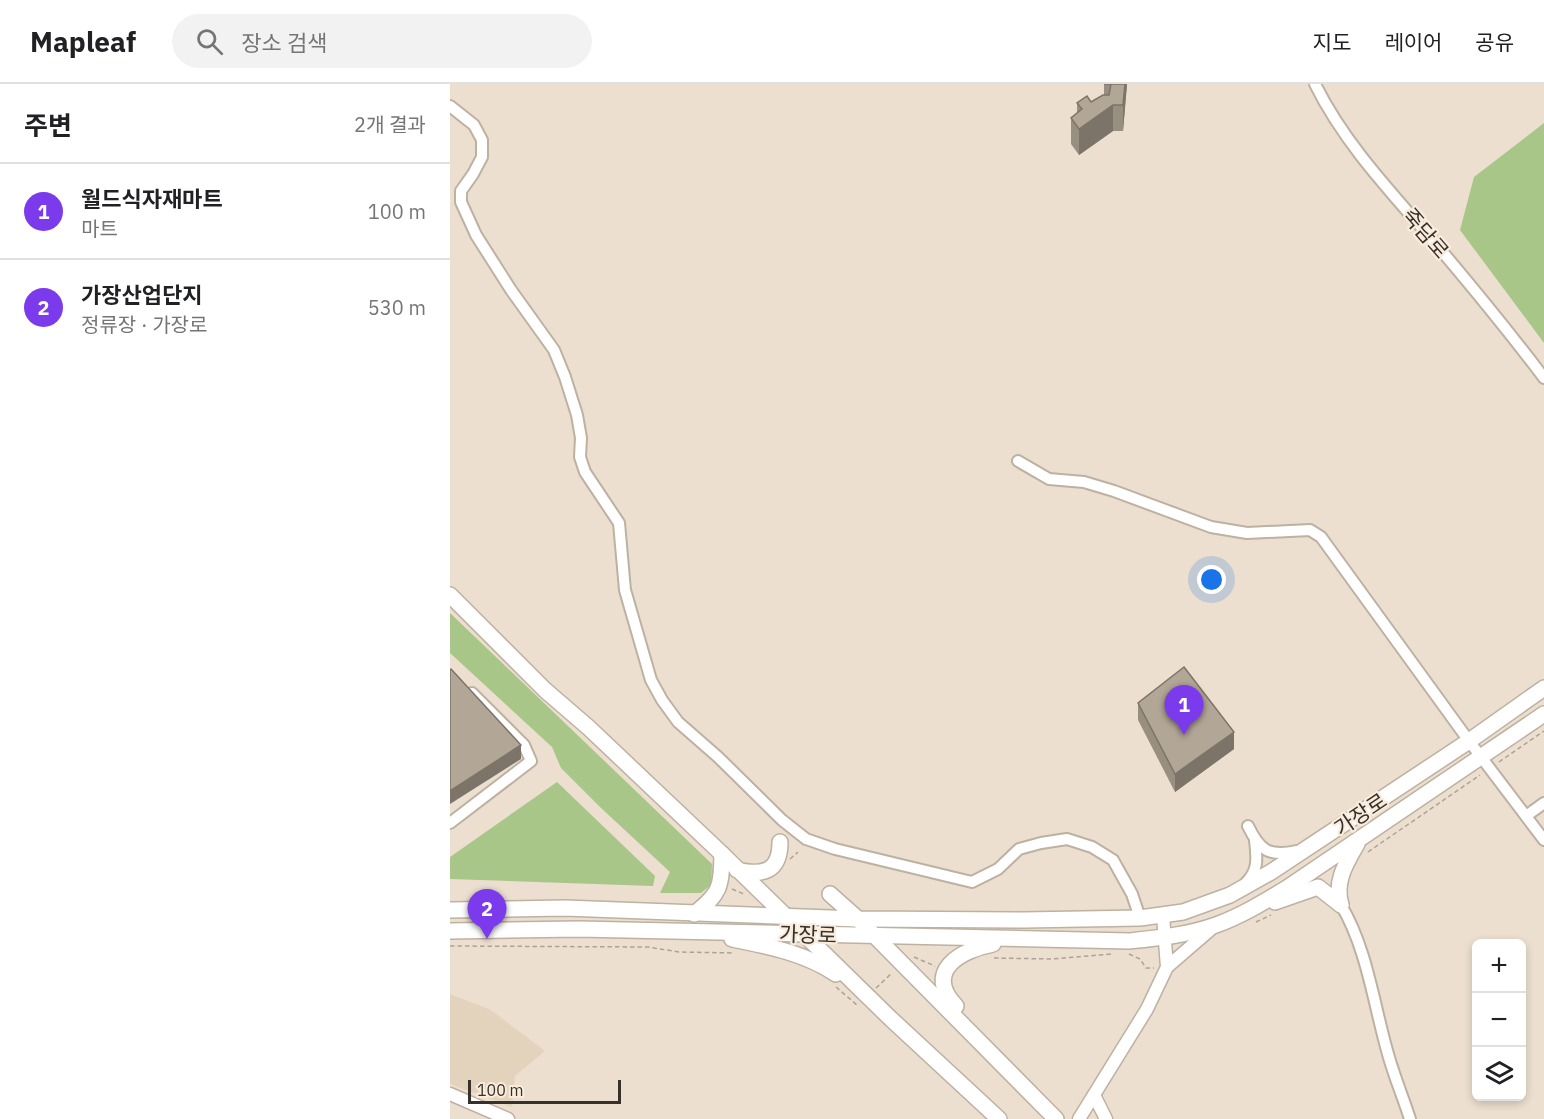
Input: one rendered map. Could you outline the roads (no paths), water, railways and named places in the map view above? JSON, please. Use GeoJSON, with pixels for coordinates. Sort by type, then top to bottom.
{"type":"FeatureCollection","features":[{"type":"Feature","properties":{"kind":"main road"},"geometry":{"type":"LineString","coordinates":[[450,595],[545,690],[590,728],[722,854],[784,917],[807,933],[866,996],[999,1119]]}},
{"type":"Feature","properties":{"kind":"main road","name":"가장로"},"geometry":{"type":"LineString","coordinates":[[450,910],[565,909],[858,919],[1140,918],[1183,912],[1230,895],[1271,872],[1544,688]]}},
{"type":"Feature","properties":{"kind":"main road","name":"가장로"},"geometry":{"type":"LineString","coordinates":[[450,931],[579,929],[1129,941],[1166,937],[1216,925],[1251,910],[1359,840],[1544,714]]}},
{"type":"Feature","properties":{"kind":"main road"},"geometry":{"type":"LineString","coordinates":[[1341,905],[1337,894],[1342,870],[1359,840]]}},
{"type":"Feature","properties":{"kind":"main road"},"geometry":{"type":"LineString","coordinates":[[737,870],[755,874],[767,871],[778,861],[780,842]]}},
{"type":"Feature","properties":{"kind":"main road"},"geometry":{"type":"LineString","coordinates":[[694,914],[710,902],[721,884],[722,854]]}},
{"type":"Feature","properties":{"kind":"main road"},"geometry":{"type":"LineString","coordinates":[[1251,910],[1318,887],[1341,905]]}},
{"type":"Feature","properties":{"kind":"main road"},"geometry":{"type":"LineString","coordinates":[[807,933],[828,918],[833,906],[830,894],[858,919],[1053,1116]]}},
{"type":"Feature","properties":{"kind":"main road"},"geometry":{"type":"LineString","coordinates":[[694,931],[780,949],[803,957],[833,972],[866,996]]}},
{"type":"Feature","properties":{"kind":"main road"},"geometry":{"type":"LineString","coordinates":[[1038,940],[978,947],[962,953],[946,971],[943,984],[945,993],[1021,1075],[1053,1116]]}},
{"type":"Feature","properties":{"kind":"street","name":"죽담로"},"geometry":{"type":"LineString","coordinates":[[1315,84],[1325,106],[1366,164],[1494,311],[1544,378]]}},
{"type":"Feature","properties":{"kind":"street"},"geometry":{"type":"LineString","coordinates":[[450,106],[474,125],[483,140],[482,157],[461,191],[461,202],[476,235],[511,290],[554,350],[577,415],[581,438],[579,458],[585,472],[619,523],[625,590],[651,680],[678,722],[718,757],[775,814],[806,839],[835,849],[972,882],[998,869],[1019,849],[1068,839],[1092,847],[1113,860],[1132,894],[1140,918]]}},
{"type":"Feature","properties":{"kind":"street"},"geometry":{"type":"LineString","coordinates":[[1018,461],[1049,479],[1084,483],[1113,491],[1212,527],[1247,533],[1310,530],[1321,537],[1468,741],[1544,840]]}},
{"type":"Feature","properties":{"kind":"street"},"geometry":{"type":"LineString","coordinates":[[450,823],[531,761],[524,745],[466,687]]}},
{"type":"Feature","properties":{"kind":"street"},"geometry":{"type":"LineString","coordinates":[[1527,816],[1544,803]]}},
{"type":"Feature","properties":{"kind":"street"},"geometry":{"type":"LineString","coordinates":[[1248,825],[1255,840],[1271,853],[1282,854],[1306,849]]}},
{"type":"Feature","properties":{"kind":"street"},"geometry":{"type":"LineString","coordinates":[[1230,895],[1254,875],[1257,865],[1255,840]]}},
{"type":"Feature","properties":{"kind":"street"},"geometry":{"type":"LineString","coordinates":[[1341,905],[1351,921],[1371,986],[1388,1055],[1410,1119]]}},
{"type":"Feature","properties":{"kind":"street"},"geometry":{"type":"LineString","coordinates":[[1163,916],[1167,967]]}},
{"type":"Feature","properties":{"kind":"street"},"geometry":{"type":"LineString","coordinates":[[1078,1119],[1148,1009],[1167,967],[1216,925]]}},
{"type":"Feature","properties":{"kind":"street"},"geometry":{"type":"LineString","coordinates":[[450,1094],[508,1119]]}},
{"type":"Feature","properties":{"kind":"street"},"geometry":{"type":"LineString","coordinates":[[1094,1095],[1106,1119]]}},
{"type":"Feature","properties":{"kind":"place","name":"월드식자재마트"},"geometry":{"type":"Point","coordinates":[1184,735]}},
{"type":"Feature","properties":{"kind":"place","name":"가장산업단지"},"geometry":{"type":"Point","coordinates":[487,939]}}]}
